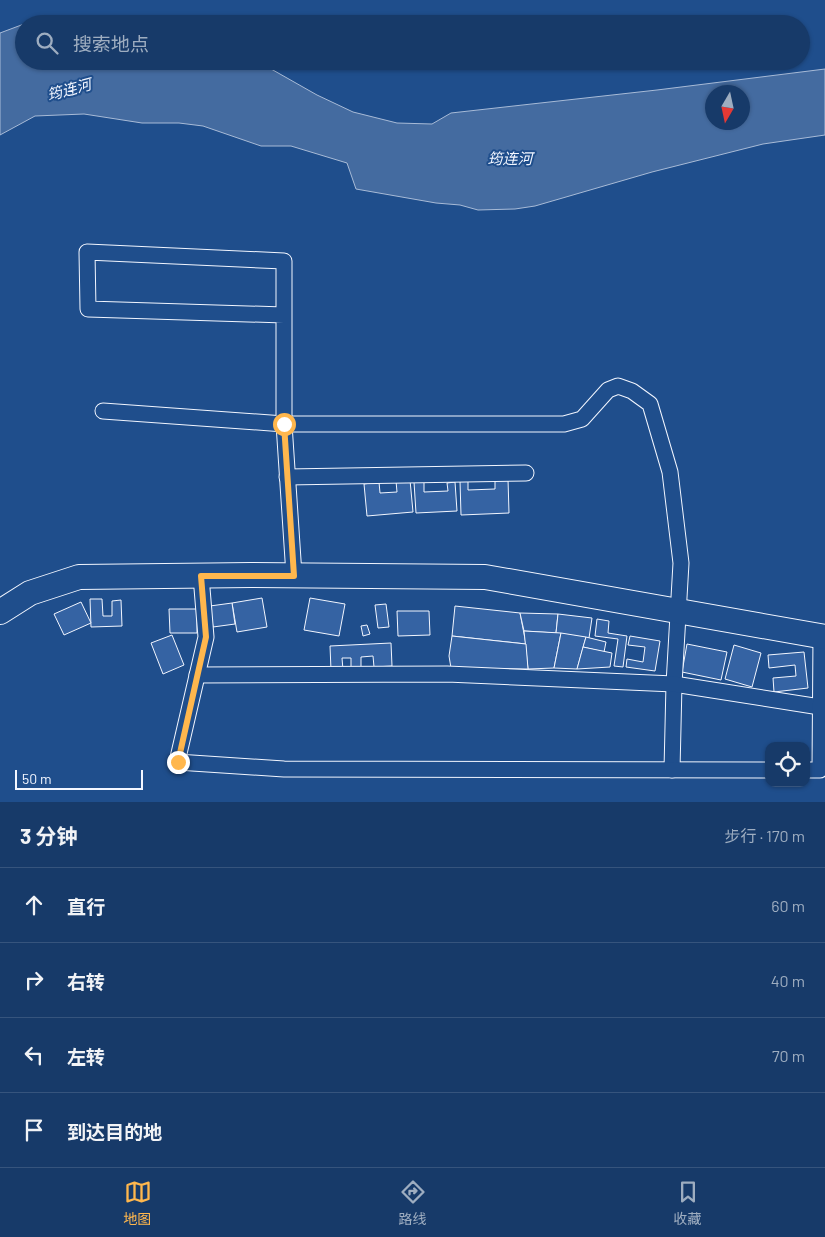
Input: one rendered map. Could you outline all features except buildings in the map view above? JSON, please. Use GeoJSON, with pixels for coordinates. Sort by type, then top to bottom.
{"type":"FeatureCollection","features":[{"type":"Feature","properties":{"kind":"main road"},"geometry":{"type":"LineString","coordinates":[[0,612],[30,593],[79,577],[485,577],[823,637]]}},
{"type":"Feature","properties":{"kind":"street"},"geometry":{"type":"LineString","coordinates":[[284,315],[88,309],[87,252],[284,261],[284,315],[284,424],[294,576]]}},
{"type":"Feature","properties":{"kind":"street"},"geometry":{"type":"LineString","coordinates":[[103,411],[284,424],[564,424],[582,419],[608,390],[618,386],[632,391],[650,404],[670,472],[680,563],[672,770]]}},
{"type":"Feature","properties":{"kind":"street"},"geometry":{"type":"LineString","coordinates":[[287,477],[526,473]]}},
{"type":"Feature","properties":{"kind":"street"},"geometry":{"type":"LineString","coordinates":[[201,576],[206,637],[178,762],[284,769],[765,770]]}},
{"type":"Feature","properties":{"kind":"street"},"geometry":{"type":"LineString","coordinates":[[810,770],[820,770],[823,637]]}},
{"type":"Feature","properties":{"kind":"street"},"geometry":{"type":"LineString","coordinates":[[197,675],[447,674],[674,684],[820,707]]}},
{"type":"Feature","properties":{"kind":"water","name":"筠连河"},"geometry":{"type":"Polygon","coordinates":[[[15,27],[15,70],[273,70],[317,95],[353,112],[397,123],[432,124],[451,113],[825,69],[825,135],[763,144],[652,172],[535,206],[515,209],[478,210],[460,205],[436,203],[356,189],[347,163],[291,146],[261,146],[203,126],[179,123],[142,123],[84,114],[35,116],[0,135],[0,33],[15,27]]]}},
{"type":"Feature","properties":{"kind":"route"},"geometry":{"type":"LineString","coordinates":[[178,762],[206,637],[201,576],[294,576],[284,424]]}}]}
